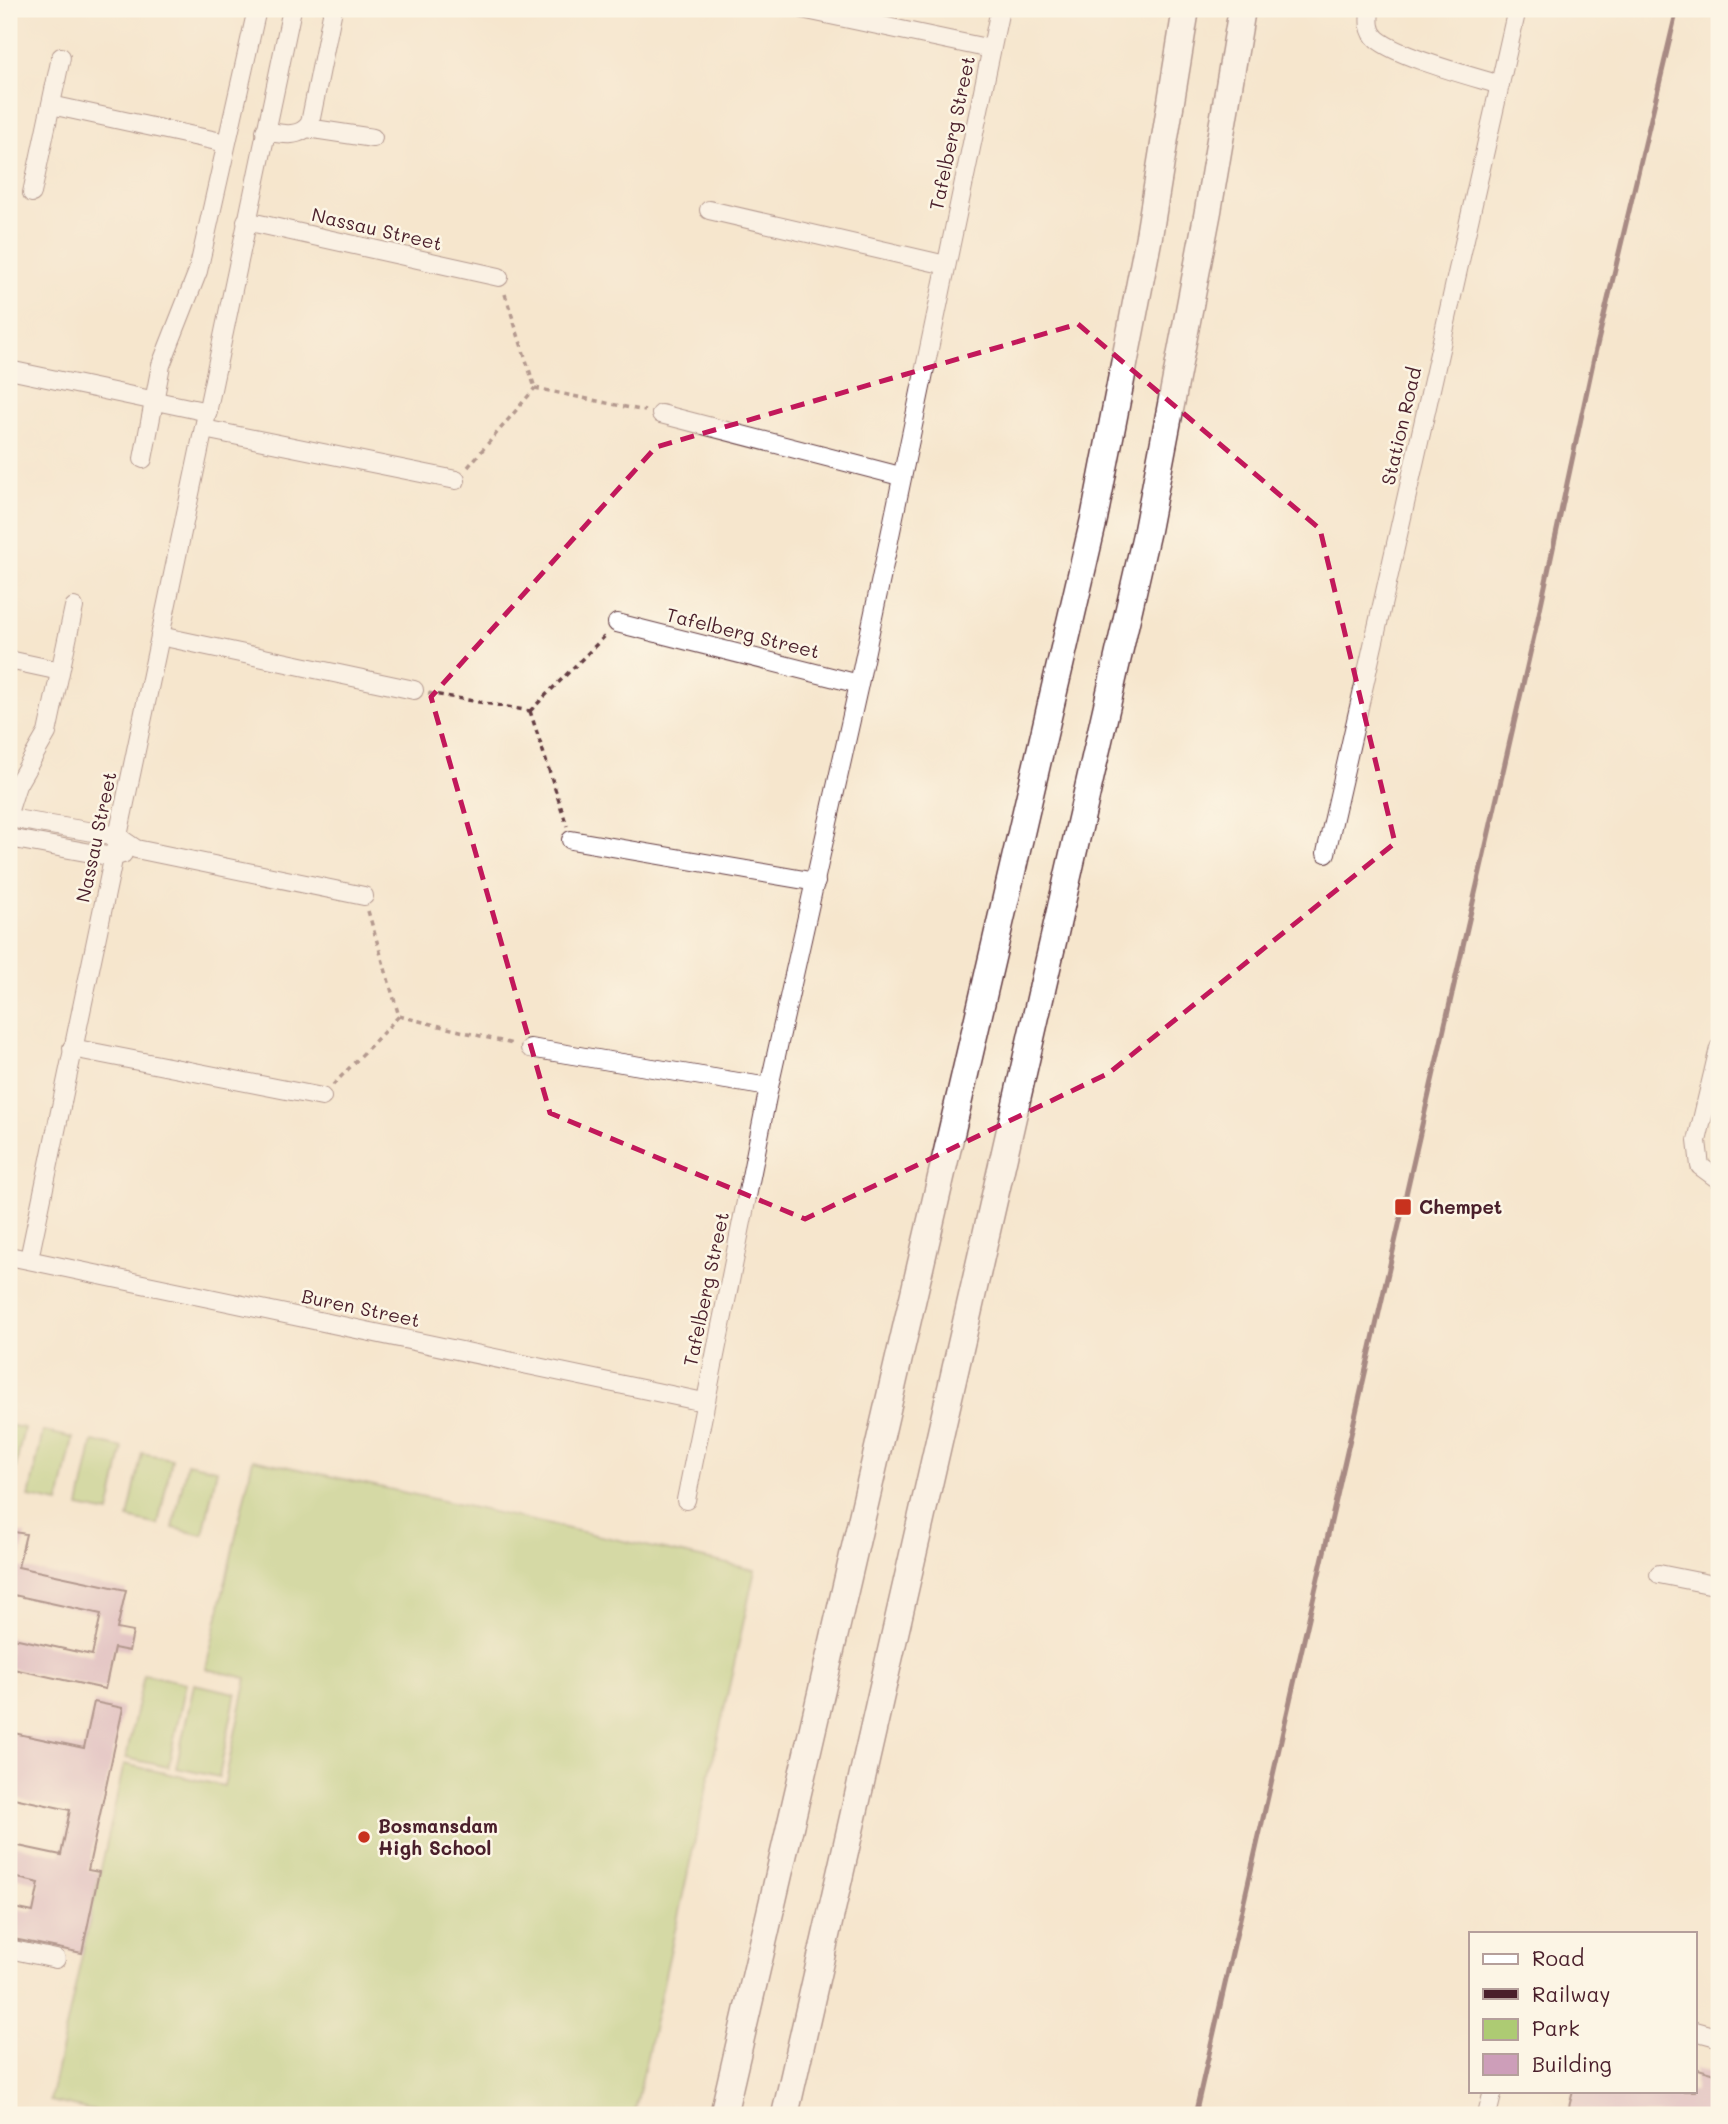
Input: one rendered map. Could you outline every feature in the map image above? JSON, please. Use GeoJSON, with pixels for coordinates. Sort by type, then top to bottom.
{"type":"FeatureCollection","features":[{"type":"Feature","properties":{"kind":"highway"},"geometry":{"type":"LineString","coordinates":[[723,2115],[1094,519],[1138,299],[1186,9]]}},
{"type":"Feature","properties":{"kind":"highway"},"geometry":{"type":"LineString","coordinates":[[785,2115],[1147,530],[1209,211],[1242,9]]}},
{"type":"Feature","properties":{"kind":"street"},"geometry":{"type":"LineString","coordinates":[[143,459],[161,365],[198,271],[257,9]]}},
{"type":"Feature","properties":{"kind":"street","name":"Nassau Street"},"geometry":{"type":"LineString","coordinates":[[29,1259],[292,9]]}},
{"type":"Feature","properties":{"kind":"street"},"geometry":{"type":"LineString","coordinates":[[307,128],[312,118],[333,9]]}},
{"type":"Feature","properties":{"kind":"street"},"geometry":{"type":"LineString","coordinates":[[802,9],[991,49]]}},
{"type":"Feature","properties":{"kind":"street","name":"Tafelberg Street"},"geometry":{"type":"LineString","coordinates":[[686,1500],[769,1087],[859,684],[900,476],[1000,9]]}},
{"type":"Feature","properties":{"kind":"street"},"geometry":{"type":"LineString","coordinates":[[1370,9],[1369,27],[1376,38],[1397,50],[1500,85]]}},
{"type":"Feature","properties":{"kind":"street","name":"Station Road"},"geometry":{"type":"LineString","coordinates":[[1326,853],[1517,9]]}},
{"type":"Feature","properties":{"kind":"street"},"geometry":{"type":"LineString","coordinates":[[32,193],[61,57]]}},
{"type":"Feature","properties":{"kind":"street"},"geometry":{"type":"LineString","coordinates":[[51,105],[226,143]]}},
{"type":"Feature","properties":{"kind":"street"},"geometry":{"type":"LineString","coordinates":[[265,131],[293,134],[307,128],[373,138]]}},
{"type":"Feature","properties":{"kind":"street"},"geometry":{"type":"LineString","coordinates":[[709,210],[946,265]]}},
{"type":"Feature","properties":{"kind":"street","name":"Nassau Street"},"geometry":{"type":"LineString","coordinates":[[246,221],[499,277]]}},
{"type":"Feature","properties":{"kind":"street"},"geometry":{"type":"LineString","coordinates":[[9,370],[153,401],[206,421],[456,481]]}},
{"type":"Feature","properties":{"kind":"street"},"geometry":{"type":"LineString","coordinates":[[661,414],[900,476]]}},
{"type":"Feature","properties":{"kind":"street"},"geometry":{"type":"LineString","coordinates":[[9,810],[18,785],[47,733],[74,607]]}},
{"type":"Feature","properties":{"kind":"street","name":"Tafelberg Street"},"geometry":{"type":"LineString","coordinates":[[617,623],[859,684]]}},
{"type":"Feature","properties":{"kind":"street"},"geometry":{"type":"LineString","coordinates":[[160,636],[414,690]]}},
{"type":"Feature","properties":{"kind":"street"},"geometry":{"type":"LineString","coordinates":[[9,660],[60,671]]}},
{"type":"Feature","properties":{"kind":"street"},"geometry":{"type":"LineString","coordinates":[[9,818],[117,836],[136,849],[364,896]]}},
{"type":"Feature","properties":{"kind":"street"},"geometry":{"type":"LineString","coordinates":[[9,838],[113,857],[136,849]]}},
{"type":"Feature","properties":{"kind":"street"},"geometry":{"type":"LineString","coordinates":[[571,840],[816,882]]}},
{"type":"Feature","properties":{"kind":"street"},"geometry":{"type":"LineString","coordinates":[[72,1048],[322,1097]]}},
{"type":"Feature","properties":{"kind":"street"},"geometry":{"type":"LineString","coordinates":[[530,1048],[769,1087]]}},
{"type":"Feature","properties":{"kind":"street"},"geometry":{"type":"LineString","coordinates":[[1719,1048],[1697,1141],[1700,1166],[1719,1181]]}},
{"type":"Feature","properties":{"kind":"street","name":"Buren Street"},"geometry":{"type":"LineString","coordinates":[[9,1256],[705,1402]]}},
{"type":"Feature","properties":{"kind":"street"},"geometry":{"type":"LineString","coordinates":[[1659,1574],[1719,1587]]}},
{"type":"Feature","properties":{"kind":"street"},"geometry":{"type":"LineString","coordinates":[[9,1949],[56,1959]]}},
{"type":"Feature","properties":{"kind":"street"},"geometry":{"type":"LineString","coordinates":[[1696,2031],[1717,2037]]}},
{"type":"Feature","properties":{"kind":"street"},"geometry":{"type":"LineString","coordinates":[[1487,2115],[1493,2092]]}},
{"type":"Feature","properties":{"kind":"path"},"geometry":{"type":"LineString","coordinates":[[499,277],[535,388]]}},
{"type":"Feature","properties":{"kind":"path"},"geometry":{"type":"LineString","coordinates":[[535,388],[661,414]]}},
{"type":"Feature","properties":{"kind":"path"},"geometry":{"type":"LineString","coordinates":[[456,481],[535,388]]}},
{"type":"Feature","properties":{"kind":"path"},"geometry":{"type":"LineString","coordinates":[[530,711],[617,623]]}},
{"type":"Feature","properties":{"kind":"path"},"geometry":{"type":"LineString","coordinates":[[414,690],[530,711]]}},
{"type":"Feature","properties":{"kind":"path"},"geometry":{"type":"LineString","coordinates":[[530,711],[571,840]]}},
{"type":"Feature","properties":{"kind":"path"},"geometry":{"type":"LineString","coordinates":[[364,896],[399,1016]]}},
{"type":"Feature","properties":{"kind":"path"},"geometry":{"type":"LineString","coordinates":[[399,1016],[530,1048]]}},
{"type":"Feature","properties":{"kind":"path"},"geometry":{"type":"LineString","coordinates":[[322,1097],[399,1016]]}},
{"type":"Feature","properties":{"kind":"highlighted area"},"geometry":{"type":"Polygon","coordinates":[[[1078,324],[1320,529],[1395,843],[1109,1073],[805,1219],[550,1113],[431,697],[656,447],[1078,324]]]}},
{"type":"Feature","properties":{"kind":"green space"},"geometry":{"type":"Polygon","coordinates":[[[9,1425],[24,1428],[10,1494],[9,1494],[9,1425]]]}},
{"type":"Feature","properties":{"kind":"green space"},"geometry":{"type":"Polygon","coordinates":[[[43,1431],[73,1438],[59,1503],[29,1497],[43,1431]]]}},
{"type":"Feature","properties":{"kind":"green space"},"geometry":{"type":"Polygon","coordinates":[[[93,1441],[123,1448],[109,1513],[79,1507],[93,1441]]]}},
{"type":"Feature","properties":{"kind":"green space"},"geometry":{"type":"Polygon","coordinates":[[[142,1453],[172,1459],[158,1525],[128,1518],[142,1453]]]}},
{"type":"Feature","properties":{"kind":"green space","name":"Bosmansdam High School"},"geometry":{"type":"Polygon","coordinates":[[[253,1459],[755,1570],[634,2115],[112,2115],[50,2101],[124,1764],[224,1786],[247,1678],[206,1669],[253,1459]]]}},
{"type":"Feature","properties":{"kind":"green space"},"geometry":{"type":"Polygon","coordinates":[[[187,1463],[217,1469],[203,1535],[173,1528],[187,1463]]]}},
{"type":"Feature","properties":{"kind":"green space"},"geometry":{"type":"Polygon","coordinates":[[[144,1674],[186,1683],[168,1767],[126,1758],[144,1674]]]}},
{"type":"Feature","properties":{"kind":"green space"},"geometry":{"type":"Polygon","coordinates":[[[194,1684],[236,1693],[219,1777],[176,1768],[194,1684]]]}},
{"type":"Feature","properties":{"kind":"building"},"geometry":{"type":"Polygon","coordinates":[[[9,1531],[26,1534],[18,1567],[126,1590],[117,1629],[133,1632],[129,1651],[114,1648],[105,1689],[9,1668],[9,1637],[92,1655],[101,1614],[9,1594],[9,1531]]]}},
{"type":"Feature","properties":{"kind":"building"},"geometry":{"type":"Polygon","coordinates":[[[94,1702],[123,1708],[88,1870],[99,1872],[82,1953],[9,1938],[9,1907],[33,1912],[39,1883],[9,1876],[9,1844],[61,1855],[70,1810],[9,1797],[9,1732],[84,1748],[94,1702]]]}},
{"type":"Feature","properties":{"kind":"building"},"geometry":{"type":"Polygon","coordinates":[[[1696,2068],[1719,2075],[1719,2115],[1567,2115],[1573,2092],[1696,2092],[1696,2068]]]}},
{"type":"Feature","properties":{"kind":"railway"},"geometry":{"type":"LineString","coordinates":[[1195,2115],[1537,623],[1594,358],[1677,9]]}},
{"type":"Feature","properties":{"kind":"place","name":"Chempet"},"geometry":{"type":"Point","coordinates":[1403,1207]}},
{"type":"Feature","properties":{"kind":"place","name":"Bosmansdam High School"},"geometry":{"type":"Point","coordinates":[364,1837]}}]}
